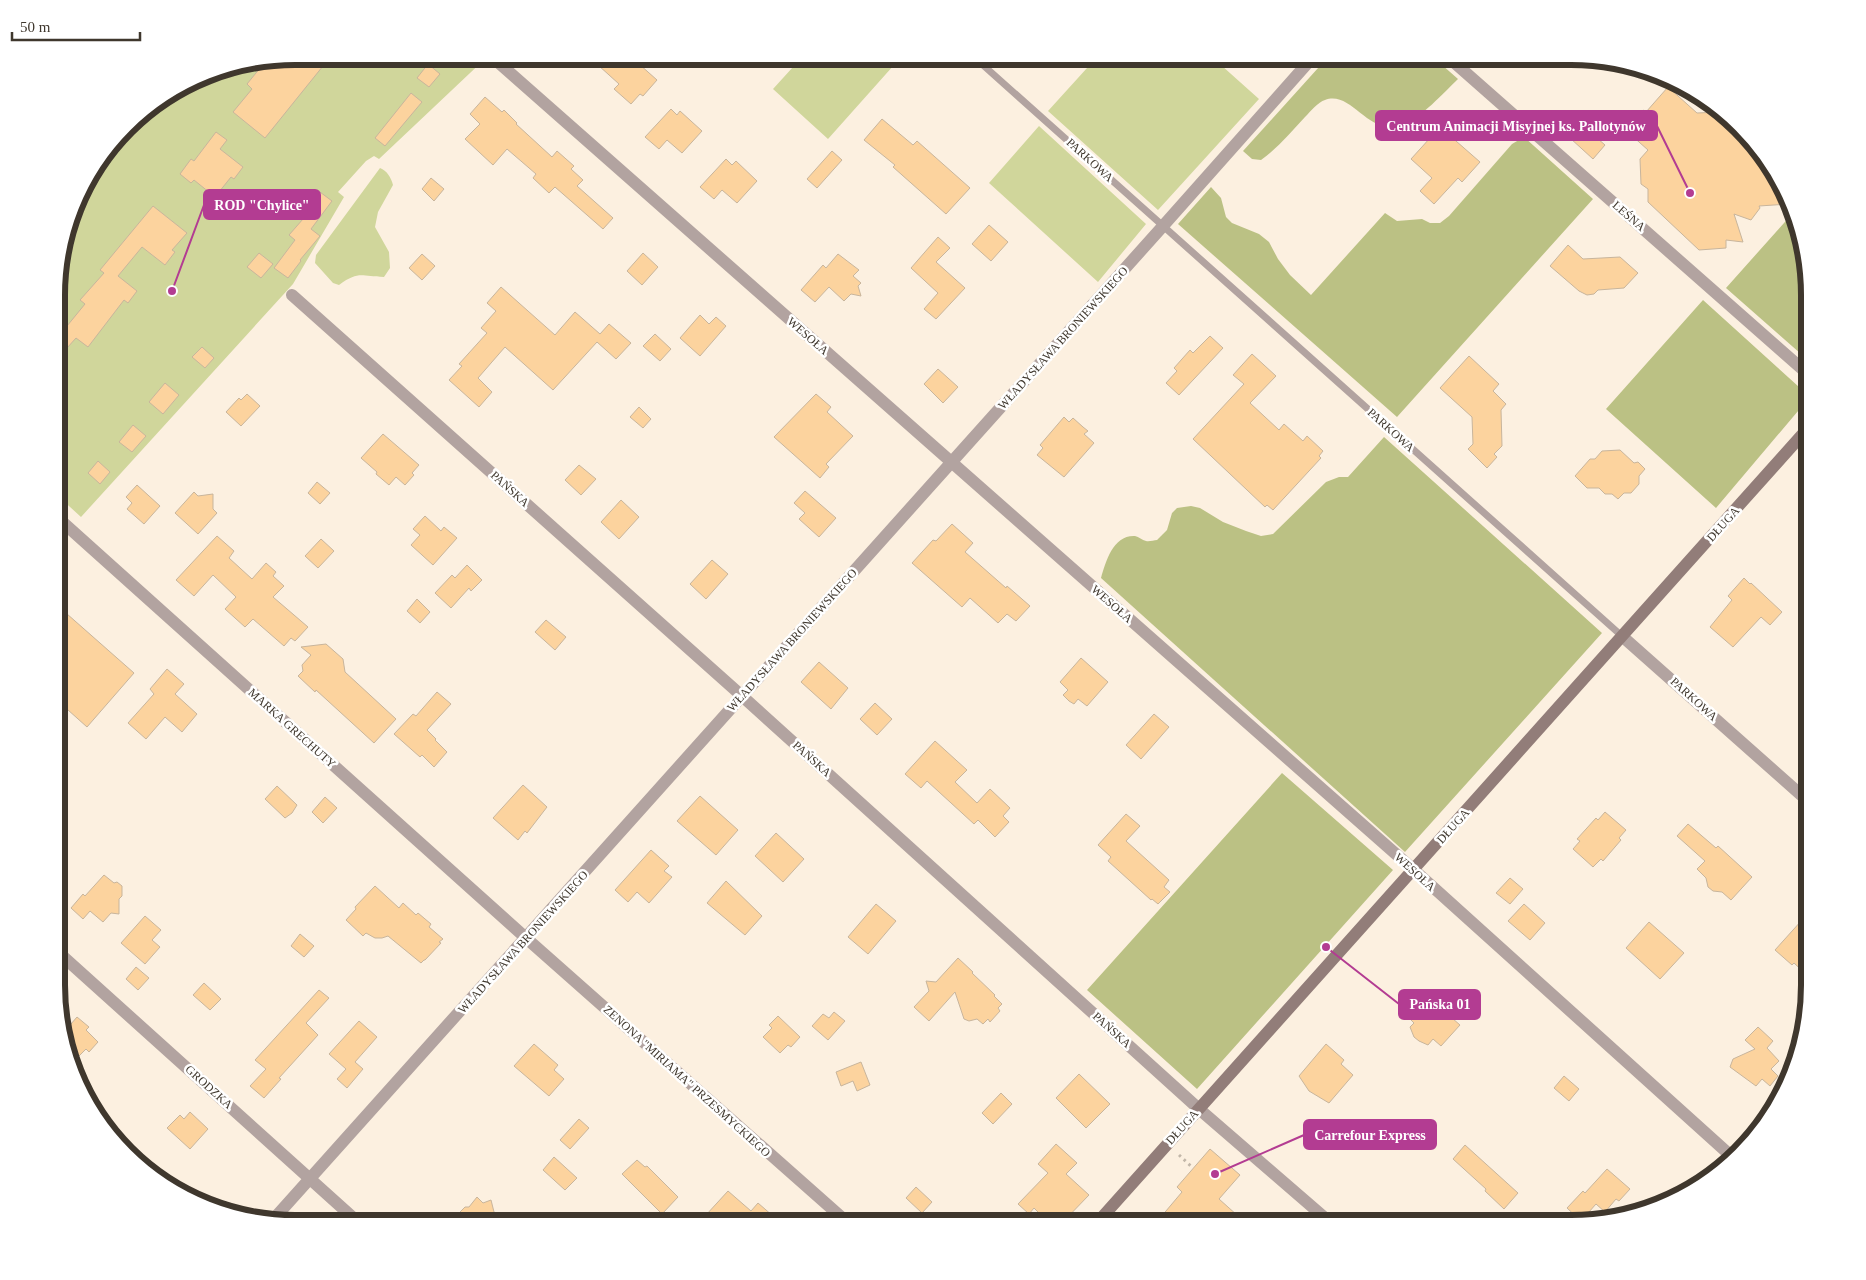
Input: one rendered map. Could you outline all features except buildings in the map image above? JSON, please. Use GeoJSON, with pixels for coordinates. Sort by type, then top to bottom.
{"type":"FeatureCollection","features":[{"type":"Feature","properties":{"kind":"street","name":"WESOŁA"},"geometry":{"type":"LineString","coordinates":[[501,65],[1414,870],[1728,1153]]}},
{"type":"Feature","properties":{"kind":"street","name":"WŁADYSŁAWA BRONIEWSKIEGO"},"geometry":{"type":"LineString","coordinates":[[278,1215],[1305,65]]}},
{"type":"Feature","properties":{"kind":"street","name":"LEŚNA"},"geometry":{"type":"LineString","coordinates":[[1457,65],[1801,368]]}},
{"type":"Feature","properties":{"kind":"street","name":"PAŃSKA"},"geometry":{"type":"LineString","coordinates":[[292,295],[742,696],[1199,1109],[1322,1215]]}},
{"type":"Feature","properties":{"kind":"street","name":"DŁUGA"},"geometry":{"type":"LineString","coordinates":[[1104,1215],[1801,437]]}},
{"type":"Feature","properties":{"kind":"street","name":"MARKA GRECHUTY"},"geometry":{"type":"LineString","coordinates":[[65,524],[526,938]]}},
{"type":"Feature","properties":{"kind":"street","name":"PARKOWA"},"geometry":{"type":"LineString","coordinates":[[1623,637],[1801,795]]}},
{"type":"Feature","properties":{"kind":"street","name":"ZENONA \"MIRIAMA\" PRZESMYCKIEGO"},"geometry":{"type":"LineString","coordinates":[[526,938],[838,1215]]}},
{"type":"Feature","properties":{"kind":"street","name":"GRODZKA"},"geometry":{"type":"LineString","coordinates":[[65,958],[350,1215]]}},
{"type":"Feature","properties":{"kind":"lane","name":"PARKOWA"},"geometry":{"type":"LineString","coordinates":[[984,65],[1623,637]]}},
{"type":"Feature","properties":{"kind":"path"},"geometry":{"type":"LineString","coordinates":[[1179,1155],[1193,1168]]}},
{"type":"Feature","properties":{"kind":"green space"},"geometry":{"type":"Polygon","coordinates":[[[280,65],[478,65],[379,159],[374,156],[366,161],[338,192],[344,197],[293,284],[81,517],[65,502],[65,280],[69,250],[77,221],[96,180],[122,143],[143,122],[180,96],[221,77],[250,69],[280,65]]]}},
{"type":"Feature","properties":{"kind":"green space"},"geometry":{"type":"Polygon","coordinates":[[[795,65],[894,65],[828,139],[773,89],[795,65]]]}},
{"type":"Feature","properties":{"kind":"green space"},"geometry":{"type":"Polygon","coordinates":[[[1090,65],[1221,65],[1259,99],[1158,210],[1048,111],[1090,65]]]}},
{"type":"Feature","properties":{"kind":"green space"},"geometry":{"type":"Polygon","coordinates":[[[1321,65],[1442,65],[1458,79],[1432,105],[1417,117],[1401,125],[1389,127],[1379,125],[1344,101],[1335,99],[1325,100],[1315,107],[1284,140],[1261,160],[1252,159],[1243,151],[1321,65]]]}},
{"type":"Feature","properties":{"kind":"green space"},"geometry":{"type":"Polygon","coordinates":[[[1039,126],[1146,224],[1098,282],[989,183],[1039,126]]]}},
{"type":"Feature","properties":{"kind":"green space"},"geometry":{"type":"Polygon","coordinates":[[[1524,137],[1593,199],[1397,417],[1178,224],[1211,187],[1221,198],[1226,217],[1232,223],[1259,234],[1269,242],[1278,259],[1290,275],[1311,295],[1385,213],[1397,221],[1422,219],[1430,223],[1440,223],[1449,216],[1512,144],[1524,137]]]}},
{"type":"Feature","properties":{"kind":"green space"},"geometry":{"type":"Polygon","coordinates":[[[380,168],[385,171],[393,185],[378,212],[375,227],[389,252],[390,268],[384,277],[361,275],[352,277],[339,285],[333,283],[315,263],[316,255],[380,168]]]}},
{"type":"Feature","properties":{"kind":"green space"},"geometry":{"type":"Polygon","coordinates":[[[1788,219],[1797,250],[1801,280],[1801,354],[1726,288],[1788,219]]]}},
{"type":"Feature","properties":{"kind":"green space"},"geometry":{"type":"Polygon","coordinates":[[[1703,300],[1801,389],[1801,407],[1716,508],[1606,409],[1703,300]]]}},
{"type":"Feature","properties":{"kind":"green space"},"geometry":{"type":"Polygon","coordinates":[[[1384,437],[1602,633],[1405,852],[1101,578],[1108,557],[1116,544],[1127,537],[1135,536],[1145,541],[1157,540],[1167,530],[1172,513],[1177,508],[1191,506],[1200,508],[1223,522],[1246,531],[1261,536],[1273,534],[1326,482],[1339,477],[1348,477],[1384,437]]]}},
{"type":"Feature","properties":{"kind":"green space"},"geometry":{"type":"Polygon","coordinates":[[[1282,773],[1393,870],[1197,1089],[1087,990],[1282,773]]]}},
{"type":"Feature","properties":{"kind":"place","name":"Centrum Animacji Misyjnej ks. Pallotynów"},"geometry":{"type":"Point","coordinates":[1690,193]}},
{"type":"Feature","properties":{"kind":"place","name":"ROD \"Chylice\""},"geometry":{"type":"Point","coordinates":[172,291]}},
{"type":"Feature","properties":{"kind":"place","name":"Pańska 01"},"geometry":{"type":"Point","coordinates":[1326,947]}},
{"type":"Feature","properties":{"kind":"place","name":"Carrefour Express"},"geometry":{"type":"Point","coordinates":[1215,1174]}}]}
